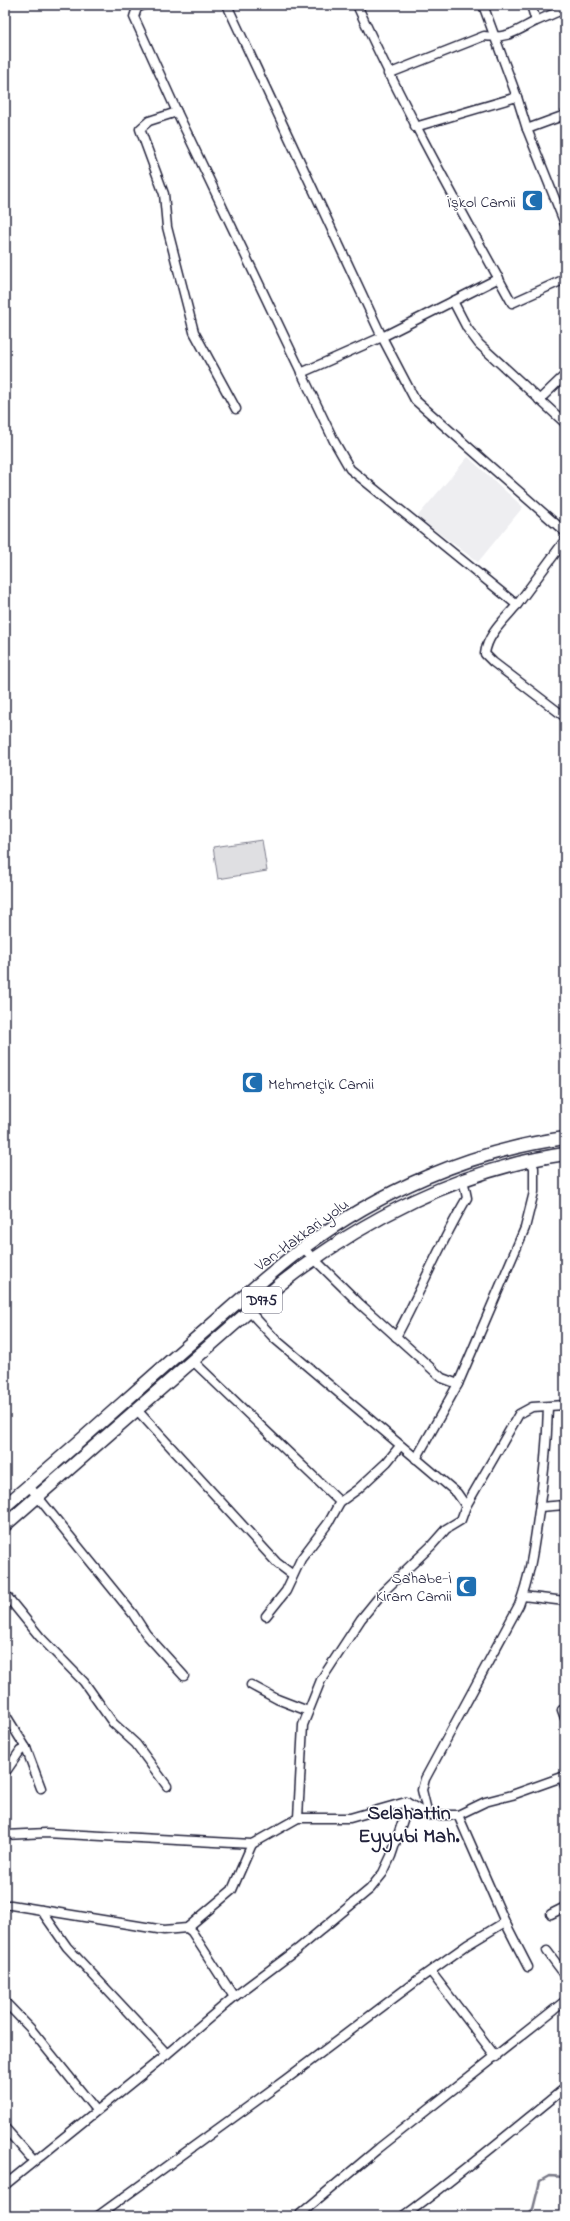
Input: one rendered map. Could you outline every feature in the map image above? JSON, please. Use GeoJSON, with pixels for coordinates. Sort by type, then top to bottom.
{"type":"FeatureCollection","features":[{"type":"Feature","properties":{"kind":"highway","name":"Van-Hakkari yolu"},"geometry":{"type":"LineString","coordinates":[[5,1506],[241,1299],[303,1248],[336,1225],[380,1198],[422,1179],[478,1158],[524,1144],[565,1138]]}},
{"type":"Feature","properties":{"kind":"highway","name":"D975"},"geometry":{"type":"LineString","coordinates":[[5,1525],[249,1312],[314,1258],[389,1214],[463,1179],[530,1159],[565,1154]]}},
{"type":"Feature","properties":{"kind":"highway"},"geometry":{"type":"LineString","coordinates":[[380,1198],[389,1214]]}},
{"type":"Feature","properties":{"kind":"street"},"geometry":{"type":"LineString","coordinates":[[144,5],[137,8],[134,17],[176,112],[334,441],[350,469],[517,606]]}},
{"type":"Feature","properties":{"kind":"street"},"geometry":{"type":"LineString","coordinates":[[227,5],[382,337],[415,400],[565,532]]}},
{"type":"Feature","properties":{"kind":"street"},"geometry":{"type":"LineString","coordinates":[[357,5],[388,74],[415,127],[512,303],[565,279]]}},
{"type":"Feature","properties":{"kind":"street"},"geometry":{"type":"LineString","coordinates":[[483,5],[517,97],[527,129],[565,224]]}},
{"type":"Feature","properties":{"kind":"street"},"geometry":{"type":"LineString","coordinates":[[531,5],[536,21]]}},
{"type":"Feature","properties":{"kind":"street"},"geometry":{"type":"LineString","coordinates":[[388,74],[484,36],[495,37],[511,35],[536,21],[565,9]]}},
{"type":"Feature","properties":{"kind":"street"},"geometry":{"type":"LineString","coordinates":[[415,127],[517,97]]}},
{"type":"Feature","properties":{"kind":"street"},"geometry":{"type":"LineString","coordinates":[[176,112],[149,121],[140,129],[164,194],[167,227],[194,332],[236,409]]}},
{"type":"Feature","properties":{"kind":"street"},"geometry":{"type":"LineString","coordinates":[[527,129],[565,115]]}},
{"type":"Feature","properties":{"kind":"street"},"geometry":{"type":"LineString","coordinates":[[302,373],[382,337],[499,278]]}},
{"type":"Feature","properties":{"kind":"street"},"geometry":{"type":"LineString","coordinates":[[453,301],[468,328],[480,344],[565,423]]}},
{"type":"Feature","properties":{"kind":"street"},"geometry":{"type":"LineString","coordinates":[[539,400],[565,375]]}},
{"type":"Feature","properties":{"kind":"street"},"geometry":{"type":"LineString","coordinates":[[565,540],[517,606],[492,635],[486,645],[485,654],[492,662],[565,717]]}},
{"type":"Feature","properties":{"kind":"street"},"geometry":{"type":"LineString","coordinates":[[416,1459],[458,1384],[525,1228],[534,1192],[534,1168],[530,1159]]}},
{"type":"Feature","properties":{"kind":"street"},"geometry":{"type":"LineString","coordinates":[[396,1337],[422,1289],[449,1228],[467,1198],[463,1179]]}},
{"type":"Feature","properties":{"kind":"street"},"geometry":{"type":"LineString","coordinates":[[303,1248],[350,1295],[442,1378],[458,1384]]}},
{"type":"Feature","properties":{"kind":"street"},"geometry":{"type":"LineString","coordinates":[[249,1312],[275,1339],[457,1493],[466,1506]]}},
{"type":"Feature","properties":{"kind":"street"},"geometry":{"type":"LineString","coordinates":[[193,1361],[340,1502]]}},
{"type":"Feature","properties":{"kind":"street"},"geometry":{"type":"LineString","coordinates":[[298,1818],[303,1725],[321,1680],[361,1619],[383,1592],[431,1546],[446,1529],[461,1520],[466,1506],[519,1414],[532,1407],[565,1405]]}},
{"type":"Feature","properties":{"kind":"street"},"geometry":{"type":"LineString","coordinates":[[428,1815],[422,1790],[425,1779],[522,1596],[528,1579],[540,1507],[548,1444],[548,1407]]}},
{"type":"Feature","properties":{"kind":"street"},"geometry":{"type":"LineString","coordinates":[[137,1410],[277,1563],[293,1575]]}},
{"type":"Feature","properties":{"kind":"street"},"geometry":{"type":"LineString","coordinates":[[266,1616],[286,1591],[293,1575],[340,1502],[358,1489],[387,1462],[400,1446]]}},
{"type":"Feature","properties":{"kind":"street"},"geometry":{"type":"LineString","coordinates":[[29,1486],[128,1609],[146,1634],[184,1676]]}},
{"type":"Feature","properties":{"kind":"street"},"geometry":{"type":"LineString","coordinates":[[540,1507],[565,1505]]}},
{"type":"Feature","properties":{"kind":"street"},"geometry":{"type":"LineString","coordinates":[[5,1594],[40,1637],[84,1682],[113,1723],[136,1744],[167,1786]]}},
{"type":"Feature","properties":{"kind":"street"},"geometry":{"type":"LineString","coordinates":[[522,1596],[565,1601]]}},
{"type":"Feature","properties":{"kind":"street"},"geometry":{"type":"LineString","coordinates":[[251,1685],[277,1699],[308,1711]]}},
{"type":"Feature","properties":{"kind":"street"},"geometry":{"type":"LineString","coordinates":[[565,1709],[562,1710],[565,1718]]}},
{"type":"Feature","properties":{"kind":"street"},"geometry":{"type":"LineString","coordinates":[[5,1714],[26,1748],[41,1788]]}},
{"type":"Feature","properties":{"kind":"street"},"geometry":{"type":"LineString","coordinates":[[7,1770],[20,1751],[26,1748]]}},
{"type":"Feature","properties":{"kind":"street"},"geometry":{"type":"LineString","coordinates":[[5,1835],[46,1833],[252,1844],[298,1818],[350,1818],[406,1802],[428,1815],[458,1814],[485,1802],[512,1795],[563,1776],[565,1786]]}},
{"type":"Feature","properties":{"kind":"street"},"geometry":{"type":"LineString","coordinates":[[5,2185],[167,2054],[234,1996],[298,1950],[370,1889],[383,1873],[391,1856],[404,1817],[406,1802]]}},
{"type":"Feature","properties":{"kind":"street"},"geometry":{"type":"LineString","coordinates":[[458,1814],[505,1922],[528,1967]]}},
{"type":"Feature","properties":{"kind":"street"},"geometry":{"type":"LineString","coordinates":[[5,1905],[164,1930],[187,1928],[232,1890],[252,1844]]}},
{"type":"Feature","properties":{"kind":"street"},"geometry":{"type":"LineString","coordinates":[[551,1914],[565,1907]]}},
{"type":"Feature","properties":{"kind":"street"},"geometry":{"type":"LineString","coordinates":[[41,1910],[66,1947],[167,2054]]}},
{"type":"Feature","properties":{"kind":"street"},"geometry":{"type":"LineString","coordinates":[[98,2216],[285,2080],[419,1979],[431,1972],[467,1945],[505,1922]]}},
{"type":"Feature","properties":{"kind":"street"},"geometry":{"type":"LineString","coordinates":[[187,1928],[192,1932],[234,1996]]}},
{"type":"Feature","properties":{"kind":"street"},"geometry":{"type":"LineString","coordinates":[[547,1951],[565,1976]]}},
{"type":"Feature","properties":{"kind":"street"},"geometry":{"type":"LineString","coordinates":[[431,1972],[496,2057]]}},
{"type":"Feature","properties":{"kind":"street"},"geometry":{"type":"LineString","coordinates":[[298,2216],[379,2148],[565,2001]]}},
{"type":"Feature","properties":{"kind":"street"},"geometry":{"type":"LineString","coordinates":[[5,2002],[30,2028],[96,2110]]}},
{"type":"Feature","properties":{"kind":"street"},"geometry":{"type":"LineString","coordinates":[[404,2216],[460,2174],[565,2088]]}},
{"type":"Feature","properties":{"kind":"street"},"geometry":{"type":"LineString","coordinates":[[5,2128],[34,2161]]}},
{"type":"Feature","properties":{"kind":"shaded area"},"geometry":{"type":"Polygon","coordinates":[[[468,457],[523,507],[478,562],[417,517],[468,457]]]}},
{"type":"Feature","properties":{"kind":"shaded area"},"geometry":{"type":"Polygon","coordinates":[[[262,840],[267,871],[218,879],[213,847],[262,840]]]}},
{"type":"Feature","properties":{"kind":"waterway"},"geometry":{"type":"LineString","coordinates":[[526,2216],[533,2209],[540,2181],[549,2176],[565,2177]]}},
{"type":"Feature","properties":{"kind":"place","name":"İşkol Camii"},"geometry":{"type":"Point","coordinates":[532,201]}},
{"type":"Feature","properties":{"kind":"place","name":"Mehmetçik Camii"},"geometry":{"type":"Point","coordinates":[253,1083]}},
{"type":"Feature","properties":{"kind":"place","name":"Sahabe-İ Kiram Camii"},"geometry":{"type":"Point","coordinates":[467,1586]}},
{"type":"Feature","properties":{"kind":"district","name":"Selahattin Eyyubi Mah."},"geometry":{"type":"Point","coordinates":[409,1824]}}]}
